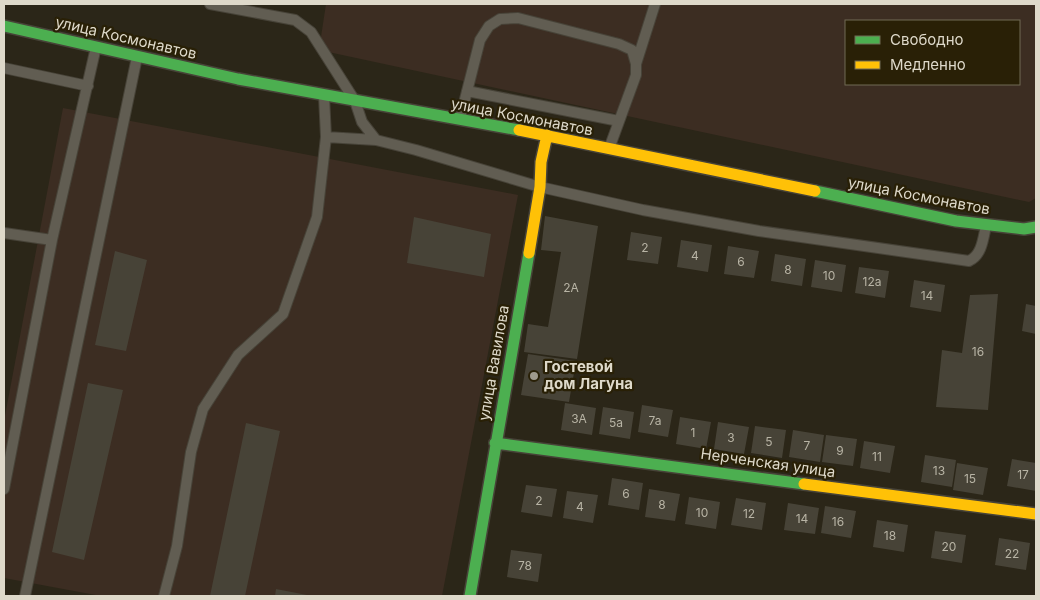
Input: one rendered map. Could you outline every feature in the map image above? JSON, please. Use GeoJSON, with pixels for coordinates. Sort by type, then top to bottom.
{"type":"FeatureCollection","features":[{"type":"Feature","properties":{"kind":"street","name":"улица Космонавтов"},"geometry":{"type":"LineString","coordinates":[[4,26],[238,79],[547,136],[956,221],[1024,230],[1036,227]]}},
{"type":"Feature","properties":{"kind":"street","name":"улица Вавилова"},"geometry":{"type":"LineString","coordinates":[[470,596],[540,187],[541,162],[547,136]]}},
{"type":"Feature","properties":{"kind":"street","name":"Нерченская улица"},"geometry":{"type":"LineString","coordinates":[[495,442],[1036,514]]}},
{"type":"Feature","properties":{"kind":"lane"},"geometry":{"type":"LineString","coordinates":[[210,4],[295,20],[311,32],[355,101],[362,122],[376,140]]}},
{"type":"Feature","properties":{"kind":"lane"},"geometry":{"type":"LineString","coordinates":[[636,64],[655,4]]}},
{"type":"Feature","properties":{"kind":"lane"},"geometry":{"type":"LineString","coordinates":[[459,120],[480,40],[489,26],[500,19],[518,18],[619,44],[632,50],[636,64],[636,75],[610,149]]}},
{"type":"Feature","properties":{"kind":"lane"},"geometry":{"type":"LineString","coordinates":[[4,489],[52,240],[96,47]]}},
{"type":"Feature","properties":{"kind":"lane"},"geometry":{"type":"LineString","coordinates":[[25,596],[137,56]]}},
{"type":"Feature","properties":{"kind":"lane"},"geometry":{"type":"LineString","coordinates":[[4,68],[88,86]]}},
{"type":"Feature","properties":{"kind":"lane"},"geometry":{"type":"LineString","coordinates":[[467,91],[619,121]]}},
{"type":"Feature","properties":{"kind":"lane"},"geometry":{"type":"LineString","coordinates":[[164,596],[177,546],[191,452],[203,409],[238,355],[283,314],[317,217],[326,137],[324,95]]}},
{"type":"Feature","properties":{"kind":"lane"},"geometry":{"type":"LineString","coordinates":[[326,137],[376,140],[540,187],[644,210],[759,231],[969,261],[980,252],[986,225]]}},
{"type":"Feature","properties":{"kind":"lane"},"geometry":{"type":"LineString","coordinates":[[4,234],[52,240]]}},
{"type":"Feature","properties":{"kind":"shaded area"},"geometry":{"type":"Polygon","coordinates":[[[326,4],[1036,4],[1036,198],[1029,202],[319,50],[326,4]]]}},
{"type":"Feature","properties":{"kind":"shaded area"},"geometry":{"type":"Polygon","coordinates":[[[63,108],[518,195],[442,596],[101,596],[4,578],[4,421],[63,108]]]}},
{"type":"Feature","properties":{"kind":"building"},"geometry":{"type":"Polygon","coordinates":[[[545,216],[598,226],[577,359],[524,352],[528,324],[548,327],[561,252],[541,250],[545,216]]]}},
{"type":"Feature","properties":{"kind":"building"},"geometry":{"type":"Polygon","coordinates":[[[414,217],[491,234],[484,277],[407,263],[414,217]]]}},
{"type":"Feature","properties":{"kind":"building"},"geometry":{"type":"Polygon","coordinates":[[[631,232],[662,237],[658,264],[627,260],[631,232]]]}},
{"type":"Feature","properties":{"kind":"building"},"geometry":{"type":"Polygon","coordinates":[[[681,240],[712,245],[708,272],[677,267],[681,240]]]}},
{"type":"Feature","properties":{"kind":"building"},"geometry":{"type":"Polygon","coordinates":[[[728,246],[759,251],[754,278],[724,274],[728,246]]]}},
{"type":"Feature","properties":{"kind":"building"},"geometry":{"type":"Polygon","coordinates":[[[115,251],[147,260],[126,351],[95,345],[115,251]]]}},
{"type":"Feature","properties":{"kind":"building"},"geometry":{"type":"Polygon","coordinates":[[[775,254],[806,259],[802,286],[771,281],[775,254]]]}},
{"type":"Feature","properties":{"kind":"building"},"geometry":{"type":"Polygon","coordinates":[[[815,260],[846,265],[842,292],[811,287],[815,260]]]}},
{"type":"Feature","properties":{"kind":"building"},"geometry":{"type":"Polygon","coordinates":[[[859,267],[889,271],[885,298],[855,293],[859,267]]]}},
{"type":"Feature","properties":{"kind":"building"},"geometry":{"type":"Polygon","coordinates":[[[914,280],[945,285],[941,312],[910,307],[914,280]]]}},
{"type":"Feature","properties":{"kind":"building"},"geometry":{"type":"Polygon","coordinates":[[[998,294],[988,410],[936,407],[942,350],[962,353],[970,295],[998,294]]]}},
{"type":"Feature","properties":{"kind":"building"},"geometry":{"type":"Polygon","coordinates":[[[1026,304],[1036,306],[1036,334],[1022,331],[1026,304]]]}},
{"type":"Feature","properties":{"kind":"building"},"geometry":{"type":"Polygon","coordinates":[[[528,354],[576,361],[569,402],[521,395],[528,354]]]}},
{"type":"Feature","properties":{"kind":"building"},"geometry":{"type":"Polygon","coordinates":[[[88,383],[123,390],[84,560],[52,552],[88,383]]]}},
{"type":"Feature","properties":{"kind":"building"},"geometry":{"type":"Polygon","coordinates":[[[565,403],[596,408],[592,435],[561,430],[565,403]]]}},
{"type":"Feature","properties":{"kind":"building"},"geometry":{"type":"Polygon","coordinates":[[[642,405],[673,410],[668,437],[638,432],[642,405]]]}},
{"type":"Feature","properties":{"kind":"building"},"geometry":{"type":"Polygon","coordinates":[[[603,407],[634,412],[630,439],[599,434],[603,407]]]}},
{"type":"Feature","properties":{"kind":"building"},"geometry":{"type":"Polygon","coordinates":[[[680,417],[711,422],[706,449],[676,444],[680,417]]]}},
{"type":"Feature","properties":{"kind":"building"},"geometry":{"type":"Polygon","coordinates":[[[718,422],[749,427],[744,454],[714,449],[718,422]]]}},
{"type":"Feature","properties":{"kind":"building"},"geometry":{"type":"Polygon","coordinates":[[[246,423],[280,431],[245,596],[210,596],[246,423]]]}},
{"type":"Feature","properties":{"kind":"building"},"geometry":{"type":"Polygon","coordinates":[[[755,426],[786,430],[782,458],[751,453],[755,426]]]}},
{"type":"Feature","properties":{"kind":"building"},"geometry":{"type":"Polygon","coordinates":[[[793,430],[824,435],[820,462],[789,457],[793,430]]]}},
{"type":"Feature","properties":{"kind":"building"},"geometry":{"type":"Polygon","coordinates":[[[826,435],[857,439],[853,466],[822,462],[826,435]]]}},
{"type":"Feature","properties":{"kind":"building"},"geometry":{"type":"Polygon","coordinates":[[[864,441],[895,446],[890,473],[860,468],[864,441]]]}},
{"type":"Feature","properties":{"kind":"building"},"geometry":{"type":"Polygon","coordinates":[[[925,455],[956,460],[952,487],[921,482],[925,455]]]}},
{"type":"Feature","properties":{"kind":"building"},"geometry":{"type":"Polygon","coordinates":[[[1012,459],[1036,463],[1036,491],[1007,486],[1012,459]]]}},
{"type":"Feature","properties":{"kind":"building"},"geometry":{"type":"Polygon","coordinates":[[[957,463],[988,468],[983,495],[953,490],[957,463]]]}},
{"type":"Feature","properties":{"kind":"building"},"geometry":{"type":"Polygon","coordinates":[[[612,478],[643,483],[639,510],[608,505],[612,478]]]}},
{"type":"Feature","properties":{"kind":"building"},"geometry":{"type":"Polygon","coordinates":[[[526,485],[557,489],[552,517],[521,512],[526,485]]]}},
{"type":"Feature","properties":{"kind":"building"},"geometry":{"type":"Polygon","coordinates":[[[649,489],[680,494],[675,521],[645,517],[649,489]]]}},
{"type":"Feature","properties":{"kind":"building"},"geometry":{"type":"Polygon","coordinates":[[[567,491],[598,495],[593,523],[563,518],[567,491]]]}},
{"type":"Feature","properties":{"kind":"building"},"geometry":{"type":"Polygon","coordinates":[[[689,497],[720,502],[716,529],[685,524],[689,497]]]}},
{"type":"Feature","properties":{"kind":"building"},"geometry":{"type":"Polygon","coordinates":[[[736,498],[766,503],[762,530],[731,525],[736,498]]]}},
{"type":"Feature","properties":{"kind":"building"},"geometry":{"type":"Polygon","coordinates":[[[788,503],[819,508],[815,534],[784,530],[788,503]]]}},
{"type":"Feature","properties":{"kind":"building"},"geometry":{"type":"Polygon","coordinates":[[[825,506],[856,511],[851,538],[821,533],[825,506]]]}},
{"type":"Feature","properties":{"kind":"building"},"geometry":{"type":"Polygon","coordinates":[[[877,520],[908,525],[904,552],[873,547],[877,520]]]}},
{"type":"Feature","properties":{"kind":"building"},"geometry":{"type":"Polygon","coordinates":[[[935,531],[966,535],[962,563],[931,558],[935,531]]]}},
{"type":"Feature","properties":{"kind":"building"},"geometry":{"type":"Polygon","coordinates":[[[999,538],[1030,543],[1026,570],[995,565],[999,538]]]}},
{"type":"Feature","properties":{"kind":"building"},"geometry":{"type":"Polygon","coordinates":[[[511,550],[542,554],[538,582],[507,577],[511,550]]]}},
{"type":"Feature","properties":{"kind":"building"},"geometry":{"type":"Polygon","coordinates":[[[276,589],[307,595],[307,596],[275,596],[276,589]]]}},
{"type":"Feature","properties":{"kind":"traffic: fast"},"geometry":{"type":"LineString","coordinates":[[4,26],[238,79],[519,130]]}},
{"type":"Feature","properties":{"kind":"traffic: fast"},"geometry":{"type":"LineString","coordinates":[[815,191],[956,221],[1024,229],[1036,227]]}},
{"type":"Feature","properties":{"kind":"traffic: fast"},"geometry":{"type":"LineString","coordinates":[[470,596],[529,253]]}},
{"type":"Feature","properties":{"kind":"traffic: fast"},"geometry":{"type":"LineString","coordinates":[[495,443],[804,484]]}},
{"type":"Feature","properties":{"kind":"traffic: slow"},"geometry":{"type":"LineString","coordinates":[[519,130],[815,191]]}},
{"type":"Feature","properties":{"kind":"traffic: slow"},"geometry":{"type":"LineString","coordinates":[[529,253],[540,187],[541,162],[547,135]]}},
{"type":"Feature","properties":{"kind":"traffic: slow"},"geometry":{"type":"LineString","coordinates":[[804,484],[1036,514]]}},
{"type":"Feature","properties":{"kind":"place","name":"Гостевой дом Лагуна"},"geometry":{"type":"Point","coordinates":[534,376]}}]}
